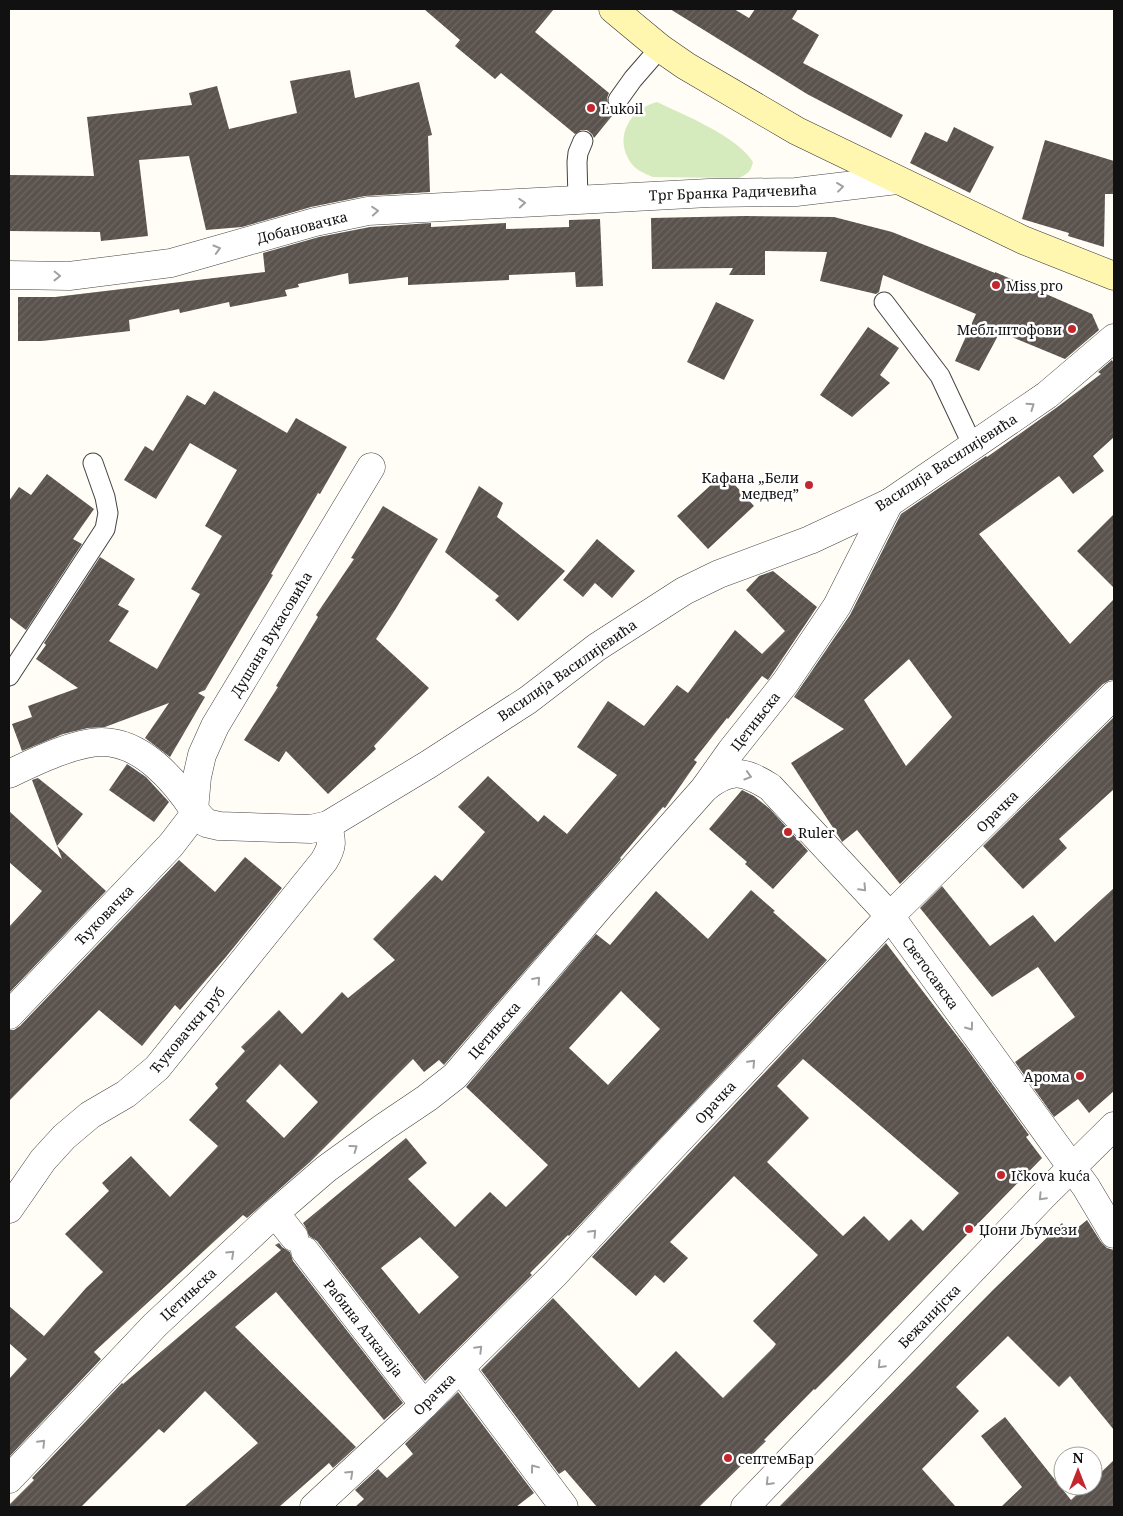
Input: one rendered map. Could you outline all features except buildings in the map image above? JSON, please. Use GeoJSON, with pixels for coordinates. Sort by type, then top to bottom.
{"type":"FeatureCollection","features":[{"type":"Feature","properties":{"kind":"main road"},"geometry":{"type":"LineString","coordinates":[[613,9],[660,48],[693,70],[798,131],[1023,240],[1114,276]]}},
{"type":"Feature","properties":{"kind":"street","name":"Трг Бранка Радичевића"},"geometry":{"type":"LineString","coordinates":[[589,198],[709,193],[796,192],[896,180]]}},
{"type":"Feature","properties":{"kind":"street","name":"Добановачка"},"geometry":{"type":"LineString","coordinates":[[9,275],[69,276],[171,262],[315,222],[368,212],[589,198]]}},
{"type":"Feature","properties":{"kind":"street","name":"Василија Василијевића"},"geometry":{"type":"LineString","coordinates":[[9,774],[67,750],[90,743],[112,743],[136,751],[167,775],[206,823],[219,826],[311,829],[328,825],[429,764],[528,700],[597,647],[684,591],[719,574],[810,540],[889,503],[1047,395],[1114,338]]}},
{"type":"Feature","properties":{"kind":"street","name":"Душана Вукасовића"},"geometry":{"type":"LineString","coordinates":[[194,810],[196,777],[202,755],[216,726],[371,467]]}},
{"type":"Feature","properties":{"kind":"street","name":"Цетињска"},"geometry":{"type":"LineString","coordinates":[[9,1479],[155,1325],[276,1213],[326,1169],[455,1076],[704,789],[731,751],[785,684],[837,606],[889,503]]}},
{"type":"Feature","properties":{"kind":"street","name":"Орачка"},"geometry":{"type":"LineString","coordinates":[[314,1507],[424,1405],[555,1274],[662,1157],[890,916],[1114,695]]}},
{"type":"Feature","properties":{"kind":"street","name":"Светосавска"},"geometry":{"type":"LineString","coordinates":[[704,789],[717,778],[740,773],[752,776],[770,787],[890,916],[1086,1186],[1114,1234]]}},
{"type":"Feature","properties":{"kind":"street","name":"Ћуковачка"},"geometry":{"type":"LineString","coordinates":[[9,1015],[170,845],[191,819],[194,810]]}},
{"type":"Feature","properties":{"kind":"street","name":"Ћуковачки руб"},"geometry":{"type":"LineString","coordinates":[[9,1209],[44,1160],[64,1137],[90,1115],[126,1094],[157,1068],[324,861],[330,851],[332,842],[328,825]]}},
{"type":"Feature","properties":{"kind":"street","name":"Бежанијска"},"geometry":{"type":"LineString","coordinates":[[745,1507],[1036,1203],[1114,1126]]}},
{"type":"Feature","properties":{"kind":"street","name":"Рабина Алкалаја"},"geometry":{"type":"LineString","coordinates":[[276,1213],[424,1405]]}},
{"type":"Feature","properties":{"kind":"street"},"geometry":{"type":"LineString","coordinates":[[460,1368],[564,1507]]}},
{"type":"Feature","properties":{"kind":"lane"},"geometry":{"type":"LineString","coordinates":[[618,100],[660,48]]}},
{"type":"Feature","properties":{"kind":"lane"},"geometry":{"type":"LineString","coordinates":[[583,141],[578,153],[577,162],[589,198]]}},
{"type":"Feature","properties":{"kind":"lane"},"geometry":{"type":"LineString","coordinates":[[884,302],[940,376],[974,446]]}},
{"type":"Feature","properties":{"kind":"lane"},"geometry":{"type":"LineString","coordinates":[[9,676],[105,529],[108,513],[105,497],[93,463]]}},
{"type":"Feature","properties":{"kind":"green space"},"geometry":{"type":"Polygon","coordinates":[[[657,102],[709,127],[735,143],[753,162],[747,174],[739,178],[653,177],[638,170],[631,163],[626,153],[624,134],[627,125],[639,111],[657,102]]]}},
{"type":"Feature","properties":{"kind":"place","name":"Lukoil"},"geometry":{"type":"Point","coordinates":[591,108]}},
{"type":"Feature","properties":{"kind":"place","name":"Miss pro"},"geometry":{"type":"Point","coordinates":[996,285]}},
{"type":"Feature","properties":{"kind":"place","name":"Мебл штофови"},"geometry":{"type":"Point","coordinates":[1072,329]}},
{"type":"Feature","properties":{"kind":"place","name":"Кафана „Бели медвед”"},"geometry":{"type":"Point","coordinates":[809,485]}},
{"type":"Feature","properties":{"kind":"place","name":"Ruler"},"geometry":{"type":"Point","coordinates":[788,832]}},
{"type":"Feature","properties":{"kind":"place","name":"Арома"},"geometry":{"type":"Point","coordinates":[1080,1076]}},
{"type":"Feature","properties":{"kind":"place","name":"Ičkova kuća"},"geometry":{"type":"Point","coordinates":[1001,1175]}},
{"type":"Feature","properties":{"kind":"place","name":"Џони Љумези"},"geometry":{"type":"Point","coordinates":[969,1229]}},
{"type":"Feature","properties":{"kind":"place","name":"септемБар"},"geometry":{"type":"Point","coordinates":[728,1458]}}]}
